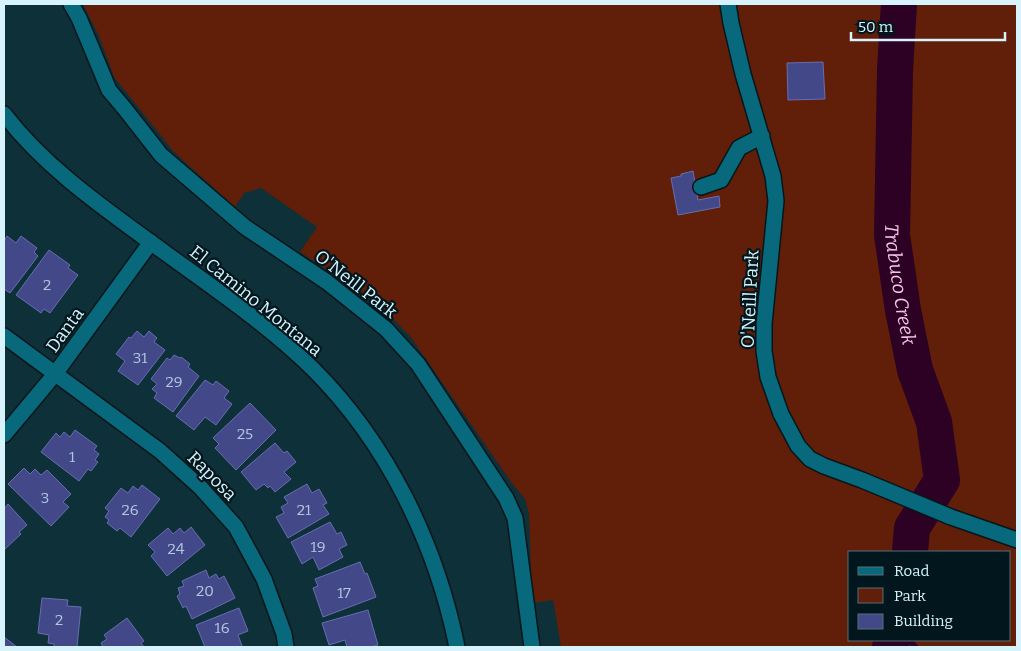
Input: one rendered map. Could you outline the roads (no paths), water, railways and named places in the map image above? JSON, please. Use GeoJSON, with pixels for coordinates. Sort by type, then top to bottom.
{"type":"FeatureCollection","features":[{"type":"Feature","properties":{"kind":"street","name":"O'Neill Park"},"geometry":{"type":"LineString","coordinates":[[71,4],[80,18],[109,90],[161,156],[245,227],[327,282],[386,329],[418,364],[506,498],[515,518],[532,647]]}},
{"type":"Feature","properties":{"kind":"street","name":"O'Neill Park"},"geometry":{"type":"LineString","coordinates":[[728,4],[743,74],[773,176],[776,201],[764,324],[764,351],[768,376],[781,414],[798,446],[810,459],[824,466],[951,517],[1017,540]]}},
{"type":"Feature","properties":{"kind":"street","name":"El Camino Montana"},"geometry":{"type":"LineString","coordinates":[[4,114],[11,124],[48,161],[97,203],[259,322],[335,392],[395,476],[423,533],[437,570],[457,647]]}},
{"type":"Feature","properties":{"kind":"street"},"geometry":{"type":"LineString","coordinates":[[701,187],[721,180],[739,148],[762,136]]}},
{"type":"Feature","properties":{"kind":"street","name":"Danta"},"geometry":{"type":"LineString","coordinates":[[4,435],[55,374],[151,242]]}},
{"type":"Feature","properties":{"kind":"street","name":"Raposa"},"geometry":{"type":"LineString","coordinates":[[4,336],[160,451],[200,487],[236,528],[264,579],[284,634],[286,647]]}},
{"type":"Feature","properties":{"kind":"waterway","name":"Trabuco Creek"},"geometry":{"type":"LineString","coordinates":[[899,4],[895,70],[892,235],[903,310],[915,370],[934,422],[942,480],[912,528],[910,551]]}},
{"type":"Feature","properties":{"kind":"waterway","name":"Trabuco Creek"},"geometry":{"type":"LineString","coordinates":[[890,647],[892,641]]}},
{"type":"Feature","properties":{"kind":"waterway"},"geometry":{"type":"LineString","coordinates":[[911,641],[915,647]]}}]}
